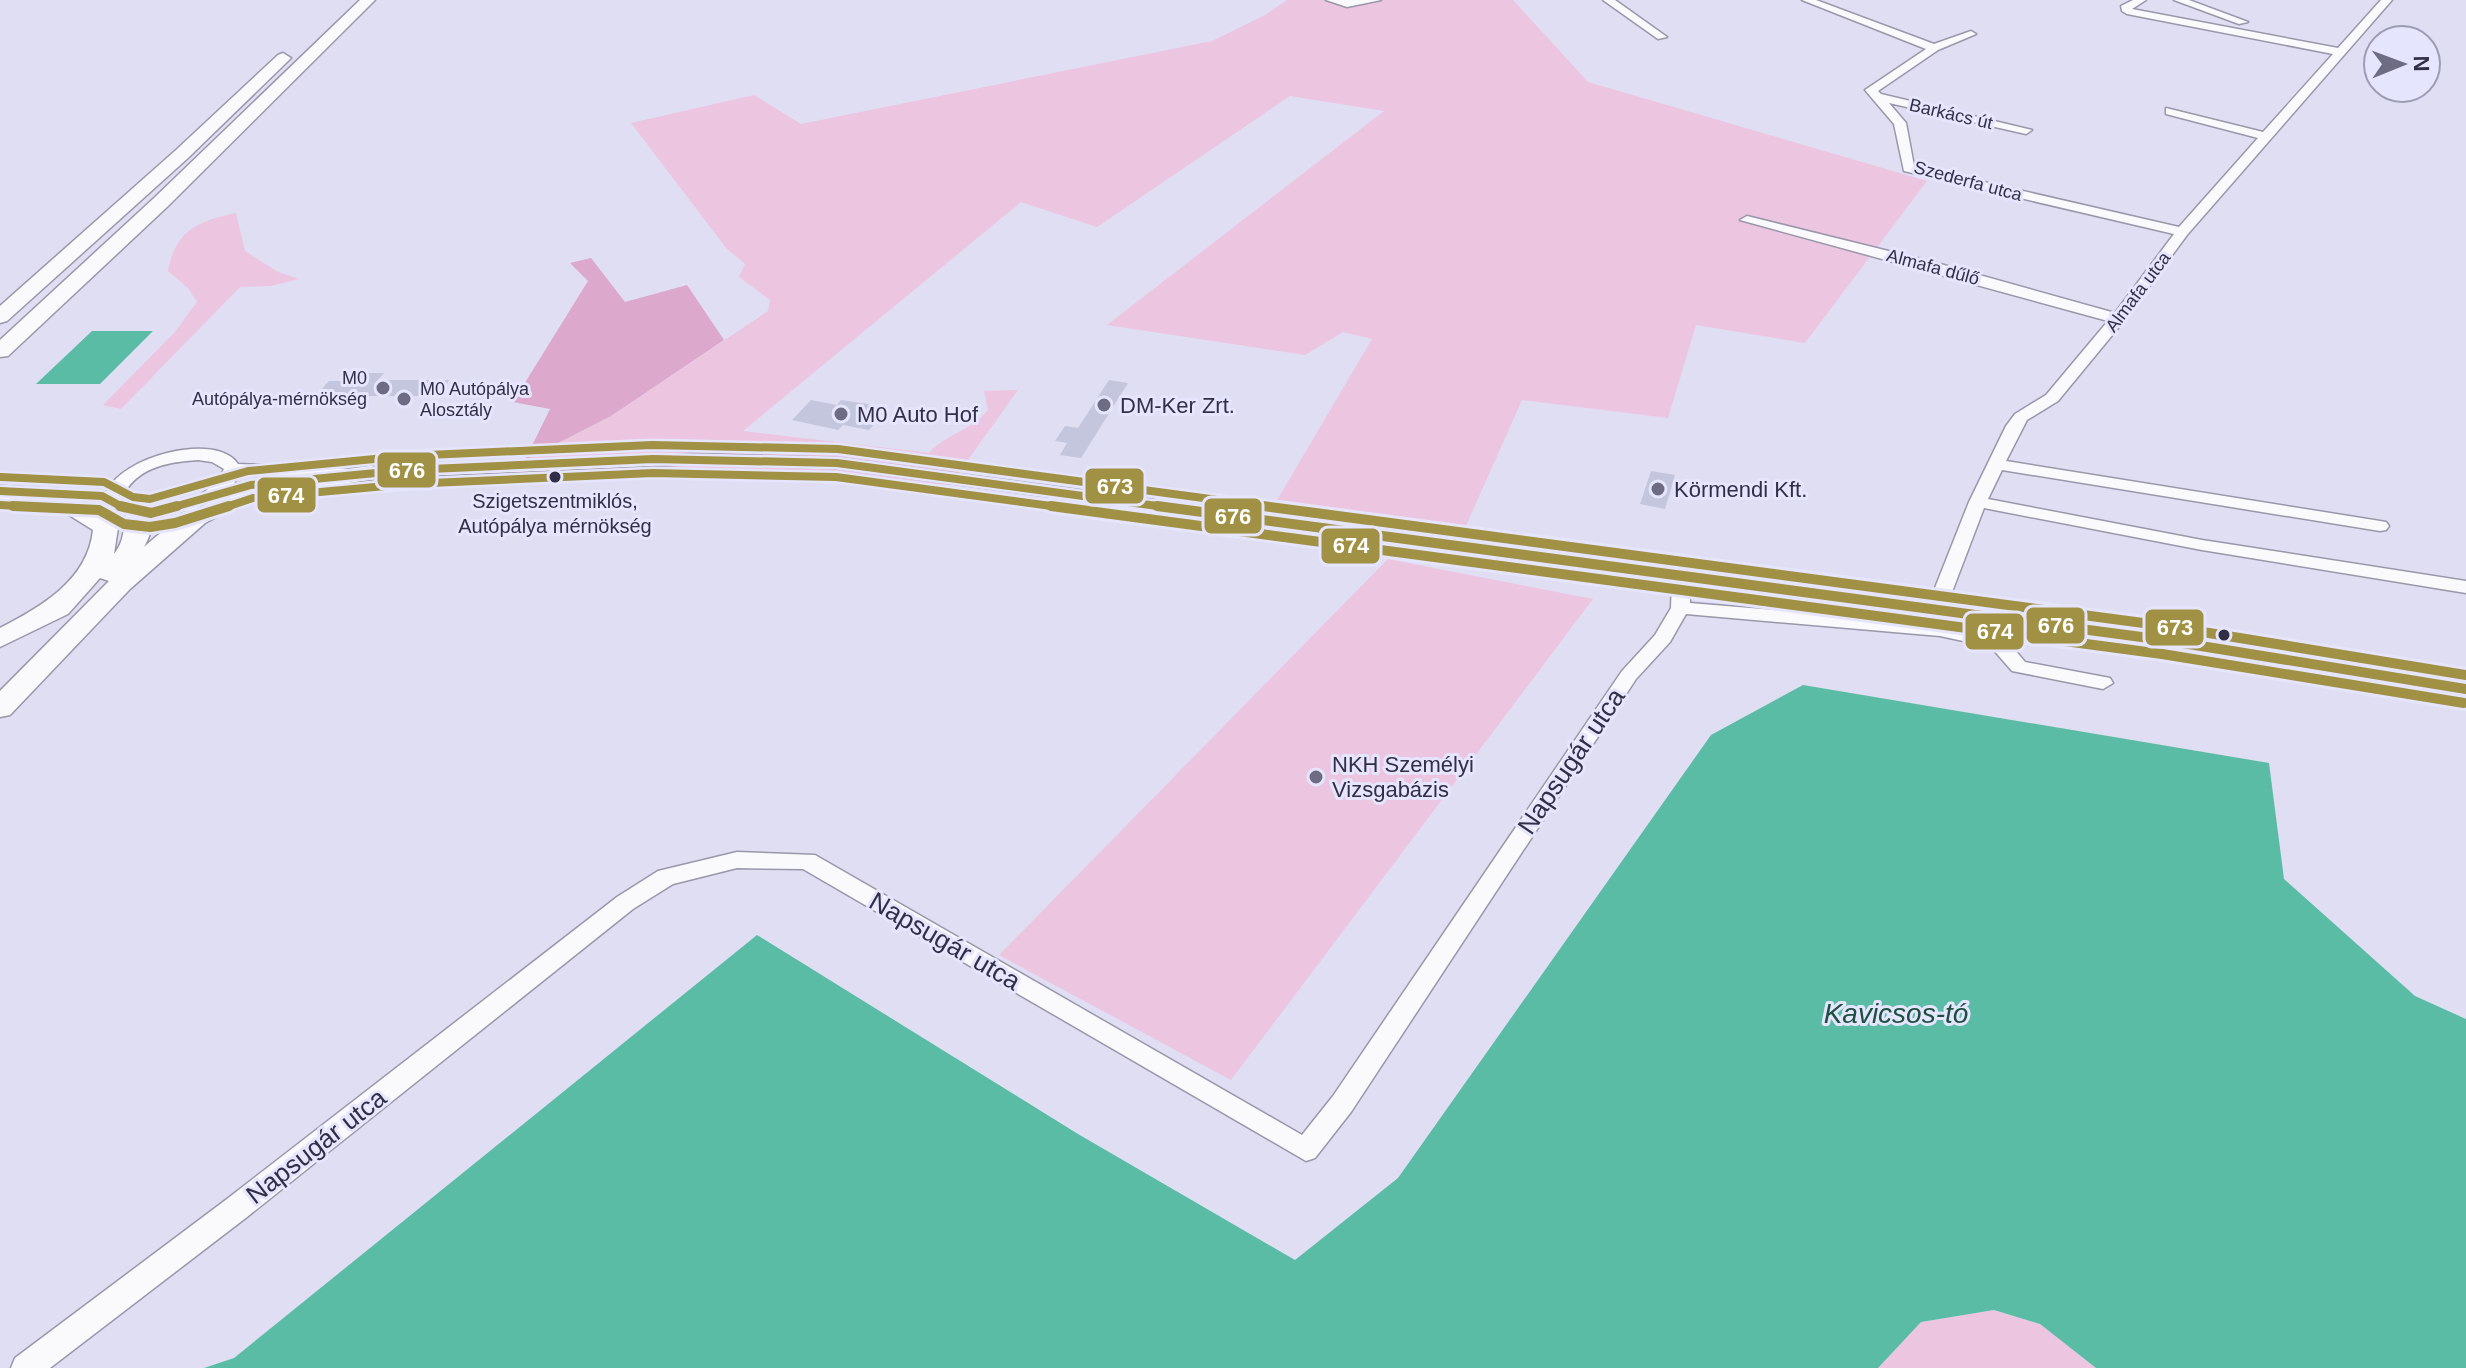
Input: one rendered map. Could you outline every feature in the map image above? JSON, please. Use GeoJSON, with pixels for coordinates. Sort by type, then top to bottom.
{"type":"FeatureCollection","features":[{"type":"Feature","properties":{"kind":"highway"},"geometry":{"type":"LineString","coordinates":[[0,351],[181,184],[368,0]]}},
{"type":"Feature","properties":{"kind":"highway"},"geometry":{"type":"LineString","coordinates":[[0,317],[294,47]]}},
{"type":"Feature","properties":{"kind":"highway"},"geometry":{"type":"LineString","coordinates":[[0,708],[121,583],[184,527],[208,511],[259,493],[371,473]]}},
{"type":"Feature","properties":{"kind":"highway"},"geometry":{"type":"LineString","coordinates":[[0,491],[78,506],[93,514],[106,528],[106,544],[96,567],[78,589],[43,616]]}},
{"type":"Feature","properties":{"kind":"highway"},"geometry":{"type":"LineString","coordinates":[[121,583],[167,525],[191,505]]}},
{"type":"Feature","properties":{"kind":"highway"},"geometry":{"type":"LineString","coordinates":[[0,639],[82,596],[114,568],[136,542],[141,530],[138,513]]}},
{"type":"Feature","properties":{"kind":"street"},"geometry":{"type":"LineString","coordinates":[[1331,0],[1343,4],[1376,0]]}},
{"type":"Feature","properties":{"kind":"street"},"geometry":{"type":"LineString","coordinates":[[1608,0],[1662,37]]}},
{"type":"Feature","properties":{"kind":"street"},"geometry":{"type":"LineString","coordinates":[[1807,0],[1934,48]]}},
{"type":"Feature","properties":{"kind":"street"},"geometry":{"type":"LineString","coordinates":[[2141,0],[2125,8],[2127,11],[2341,52]]}},
{"type":"Feature","properties":{"kind":"street"},"geometry":{"type":"LineString","coordinates":[[2179,0],[2243,21],[2274,40]]}},
{"type":"Feature","properties":{"kind":"street","name":"Almafa utca"},"geometry":{"type":"LineString","coordinates":[[1938,620],[1978,502],[2021,417],[2052,398],[2118,319],[2182,232],[2387,0]]}},
{"type":"Feature","properties":{"kind":"street"},"geometry":{"type":"LineString","coordinates":[[1876,97],[1871,90],[1877,83],[1934,48],[1971,34]]}},
{"type":"Feature","properties":{"kind":"street","name":"Barkács út"},"geometry":{"type":"LineString","coordinates":[[1876,97],[2026,130]]}},
{"type":"Feature","properties":{"kind":"street","name":"Szederfa utca"},"geometry":{"type":"LineString","coordinates":[[1876,97],[1900,123],[1908,168],[2182,232]]}},
{"type":"Feature","properties":{"kind":"street"},"geometry":{"type":"LineString","coordinates":[[2170,111],[2267,137]]}},
{"type":"Feature","properties":{"kind":"street","name":"Almafa dűlő"},"geometry":{"type":"LineString","coordinates":[[1747,220],[1928,265],[2118,319]]}},
{"type":"Feature","properties":{"kind":"street"},"geometry":{"type":"LineString","coordinates":[[0,491],[74,485],[130,474],[162,460],[196,454],[220,457],[232,469],[371,473]]}},
{"type":"Feature","properties":{"kind":"street"},"geometry":{"type":"LineString","coordinates":[[216,492],[262,483],[371,473],[591,462],[692,459],[837,463],[1681,576],[1938,620],[2209,647],[2466,689]]}},
{"type":"Feature","properties":{"kind":"street"},"geometry":{"type":"LineString","coordinates":[[1996,464],[2380,526]]}},
{"type":"Feature","properties":{"kind":"street"},"geometry":{"type":"LineString","coordinates":[[130,474],[114,491],[113,499],[117,506],[138,513],[155,513],[191,505],[216,492],[226,484],[232,469]]}},
{"type":"Feature","properties":{"kind":"street"},"geometry":{"type":"LineString","coordinates":[[0,491],[79,493],[113,499]]}},
{"type":"Feature","properties":{"kind":"street"},"geometry":{"type":"LineString","coordinates":[[1978,502],[2202,545],[2466,587]]}},
{"type":"Feature","properties":{"kind":"street","name":"Napsugár utca"},"geometry":{"type":"LineString","coordinates":[[26,1368],[237,1208],[625,903],[666,877],[737,860],[807,861],[1306,1150],[1342,1104],[1629,675],[1663,638],[1680,608],[1681,576]]}},
{"type":"Feature","properties":{"kind":"street"},"geometry":{"type":"LineString","coordinates":[[1680,608],[1746,616],[1938,620],[1998,642],[2019,667],[2103,683]]}},
{"type":"Feature","properties":{"kind":"shaded area"},"geometry":{"type":"Polygon","coordinates":[[[1287,0],[1513,0],[1588,82],[1927,181],[1805,343],[1696,325],[1668,418],[1522,400],[1452,557],[1263,524],[1372,339],[1343,332],[1305,355],[1107,325],[1384,111],[1290,96],[1097,227],[1021,202],[743,431],[929,453],[982,417],[988,410],[984,391],[1018,390],[950,485],[782,472],[686,471],[515,478],[525,460],[611,416],[768,311],[770,300],[739,277],[745,264],[726,248],[631,123],[754,95],[801,124],[1212,41],[1265,15],[1287,0]]]}},
{"type":"Feature","properties":{"kind":"shaded area"},"geometry":{"type":"Polygon","coordinates":[[[236,213],[245,251],[278,272],[299,279],[271,286],[240,287],[121,409],[103,405],[174,333],[197,302],[188,288],[168,271],[183,236],[200,224],[236,213]]]}},
{"type":"Feature","properties":{"kind":"shaded area"},"geometry":{"type":"Polygon","coordinates":[[[591,258],[625,302],[687,285],[724,340],[611,416],[525,460],[550,409],[513,402],[588,281],[570,263],[591,258]]]}},
{"type":"Feature","properties":{"kind":"shaded area","name":"NKH Személyi Vizsgabázis"},"geometry":{"type":"Polygon","coordinates":[[[1388,559],[1593,599],[1231,1080],[999,955],[1388,559]]]}},
{"type":"Feature","properties":{"kind":"shaded area"},"geometry":{"type":"Polygon","coordinates":[[[1994,1310],[2040,1324],[2096,1368],[1878,1368],[1921,1322],[1994,1310]]]}},
{"type":"Feature","properties":{"kind":"water"},"geometry":{"type":"Polygon","coordinates":[[[92,331],[153,331],[100,384],[36,384],[92,331]]]}},
{"type":"Feature","properties":{"kind":"water","name":"Kavicsos-tó"},"geometry":{"type":"Polygon","coordinates":[[[1803,685],[2269,763],[2284,879],[2415,996],[2466,1019],[2466,1368],[2096,1368],[2040,1324],[1994,1310],[1921,1322],[1878,1368],[204,1368],[234,1358],[757,935],[1078,1134],[1295,1260],[1398,1178],[1711,735],[1803,685]]]}},
{"type":"Feature","properties":{"kind":"building","name":"M0 Autópálya-mérnökség"},"geometry":{"type":"Polygon","coordinates":[[[352,373],[384,373],[378,380],[449,380],[438,396],[367,396],[361,404],[324,405],[330,398],[314,398],[329,381],[347,381],[352,373]]]}},
{"type":"Feature","properties":{"kind":"building","name":"DM-Ker Zrt."},"geometry":{"type":"Polygon","coordinates":[[[1109,380],[1128,383],[1081,458],[1060,455],[1067,443],[1055,441],[1065,426],[1078,428],[1109,380]]]}},
{"type":"Feature","properties":{"kind":"building","name":"M0 Auto Hof"},"geometry":{"type":"Polygon","coordinates":[[[811,400],[837,405],[841,400],[888,407],[869,430],[843,425],[838,430],[792,420],[811,400]]]}},
{"type":"Feature","properties":{"kind":"building","name":"Körmendi Kft."},"geometry":{"type":"Polygon","coordinates":[[[1651,471],[1675,475],[1665,509],[1640,504],[1651,471]]]}},
{"type":"Feature","properties":{"kind":"transit line","name":"673"},"geometry":{"type":"LineString","coordinates":[[1,477],[104,482],[133,497],[150,499],[248,471],[406,456],[652,445],[838,449],[2166,626],[2466,675]]}},
{"type":"Feature","properties":{"kind":"transit line","name":"676"},"geometry":{"type":"LineString","coordinates":[[0,491],[102,496],[128,510],[151,513],[251,485],[407,470],[653,459],[837,463],[2164,640],[2466,689]]}},
{"type":"Feature","properties":{"kind":"transit line","name":"674"},"geometry":{"type":"LineString","coordinates":[[0,505],[99,510],[124,524],[150,527],[175,523],[253,498],[408,484],[653,473],[836,477],[2162,654],[2464,703]]}},
{"type":"Feature","properties":{"kind":"place","name":"M0 Autópálya-mérnökség"},"geometry":{"type":"Point","coordinates":[383,388]}},
{"type":"Feature","properties":{"kind":"place","name":"M0 Autópálya Alosztály"},"geometry":{"type":"Point","coordinates":[404,399]}},
{"type":"Feature","properties":{"kind":"place","name":"DM-Ker Zrt."},"geometry":{"type":"Point","coordinates":[1104,405]}},
{"type":"Feature","properties":{"kind":"place","name":"M0 Auto Hof"},"geometry":{"type":"Point","coordinates":[841,414]}},
{"type":"Feature","properties":{"kind":"place","name":"Szigetszentmiklós, Autópálya mérnökség"},"geometry":{"type":"Point","coordinates":[555,477]}},
{"type":"Feature","properties":{"kind":"place","name":"Körmendi Kft."},"geometry":{"type":"Point","coordinates":[1658,489]}},
{"type":"Feature","properties":{"kind":"place","name":"NKH Személyi Vizsgabázis"},"geometry":{"type":"Point","coordinates":[1316,777]}}]}
